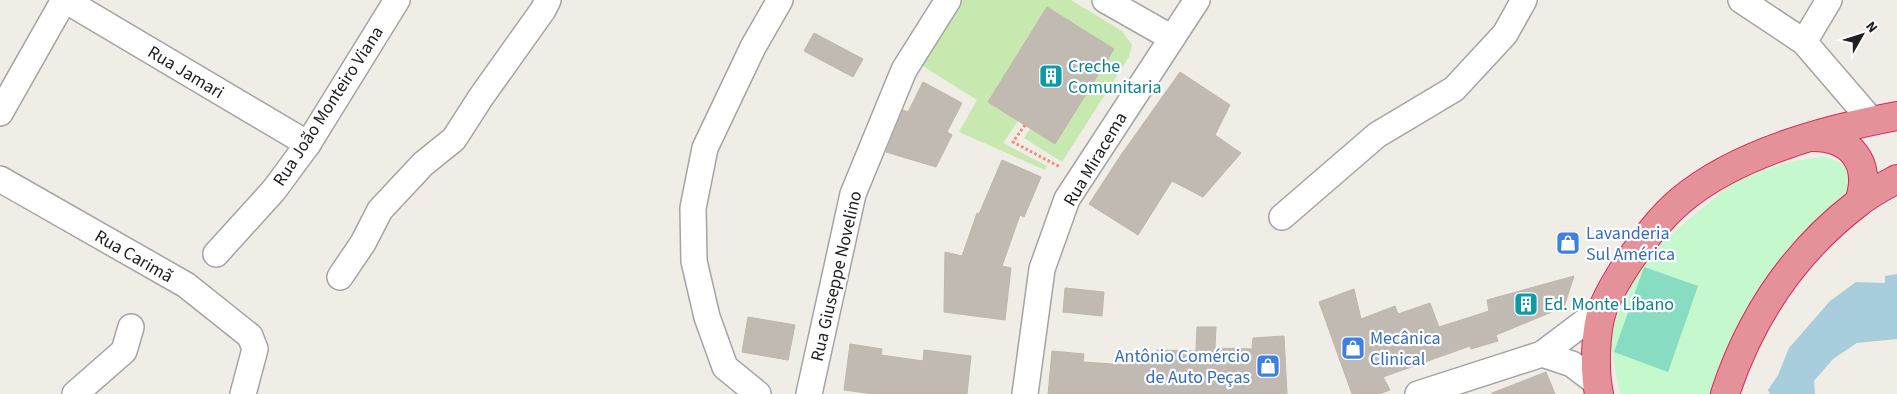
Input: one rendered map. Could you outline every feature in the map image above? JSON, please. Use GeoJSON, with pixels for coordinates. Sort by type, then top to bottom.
{"type":"FeatureCollection","features":[{"type":"Feature","properties":{"kind":"highway"},"geometry":{"type":"LineString","coordinates":[[1598,389],[1596,346],[1603,308],[1624,270],[1651,230],[1680,200],[1715,177],[1754,156],[1813,137],[1885,118]]}},
{"type":"Feature","properties":{"kind":"highway"},"geometry":{"type":"LineString","coordinates":[[1813,137],[1827,137],[1840,141],[1860,161],[1864,175],[1864,188],[1859,202]]}},
{"type":"Feature","properties":{"kind":"highway"},"geometry":{"type":"LineString","coordinates":[[1725,394],[1732,372],[1750,332],[1771,295],[1803,254],[1826,229],[1859,202],[1897,178]]}},
{"type":"Feature","properties":{"kind":"street"},"geometry":{"type":"LineString","coordinates":[[0,113],[64,0]]}},
{"type":"Feature","properties":{"kind":"street","name":"Rua Jamari"},"geometry":{"type":"LineString","coordinates":[[64,0],[308,144]]}},
{"type":"Feature","properties":{"kind":"street","name":"Rua João Monteiro Viana"},"geometry":{"type":"LineString","coordinates":[[216,254],[274,190],[308,144],[397,0]]}},
{"type":"Feature","properties":{"kind":"street"},"geometry":{"type":"LineString","coordinates":[[340,278],[363,243],[380,210],[423,164],[454,138],[548,0]]}},
{"type":"Feature","properties":{"kind":"street"},"geometry":{"type":"LineString","coordinates":[[758,394],[725,367],[707,317],[694,261],[693,208],[705,148],[753,46],[780,0]]}},
{"type":"Feature","properties":{"kind":"street","name":"Rua Giuseppe Novelino"},"geometry":{"type":"LineString","coordinates":[[809,394],[853,194],[904,70],[948,0]]}},
{"type":"Feature","properties":{"kind":"street"},"geometry":{"type":"LineString","coordinates":[[1105,0],[1172,38]]}},
{"type":"Feature","properties":{"kind":"street","name":"Rua Miracema"},"geometry":{"type":"LineString","coordinates":[[1025,394],[1042,269],[1067,199],[1197,0]]}},
{"type":"Feature","properties":{"kind":"street"},"geometry":{"type":"LineString","coordinates":[[1282,217],[1377,135],[1454,89],[1505,34],[1524,0]]}},
{"type":"Feature","properties":{"kind":"street"},"geometry":{"type":"LineString","coordinates":[[1741,0],[1804,42],[1885,118]]}},
{"type":"Feature","properties":{"kind":"street"},"geometry":{"type":"LineString","coordinates":[[1804,42],[1829,0]]}},
{"type":"Feature","properties":{"kind":"street","name":"Rua Carimã"},"geometry":{"type":"LineString","coordinates":[[0,179],[186,285],[250,336],[255,348],[243,394]]}},
{"type":"Feature","properties":{"kind":"street"},"geometry":{"type":"LineString","coordinates":[[1418,394],[1542,354],[1603,308]]}},
{"type":"Feature","properties":{"kind":"street"},"geometry":{"type":"LineString","coordinates":[[75,394],[124,351],[130,326]]}},
{"type":"Feature","properties":{"kind":"street"},"geometry":{"type":"LineString","coordinates":[[1542,354],[1572,364],[1598,389]]}},
{"type":"Feature","properties":{"kind":"path"},"geometry":{"type":"LineString","coordinates":[[1025,125],[1013,142],[1050,163]]}},
{"type":"Feature","properties":{"kind":"green space"},"geometry":{"type":"Polygon","coordinates":[[[952,0],[1071,0],[1122,31],[1132,45],[1129,57],[1062,162],[1024,138],[1030,129],[1055,144],[1114,49],[1047,7],[988,102],[1018,121],[1003,143],[1047,166],[1045,170],[959,132],[977,100],[915,61],[952,0]]]}},
{"type":"Feature","properties":{"kind":"green space"},"geometry":{"type":"Polygon","coordinates":[[[1823,156],[1846,165],[1852,180],[1843,202],[1717,394],[1620,394],[1609,338],[1641,260],[1731,184],[1781,164],[1823,156]]]}},
{"type":"Feature","properties":{"kind":"green space"},"geometry":{"type":"Polygon","coordinates":[[[1644,267],[1698,286],[1668,372],[1614,352],[1644,267]]]}},
{"type":"Feature","properties":{"kind":"water"},"geometry":{"type":"Polygon","coordinates":[[[1897,274],[1897,339],[1857,343],[1833,359],[1814,381],[1815,394],[1770,394],[1768,390],[1778,375],[1789,348],[1830,301],[1856,282],[1885,283],[1885,276],[1897,274]]]}},
{"type":"Feature","properties":{"kind":"building","name":"Creche Comunitaria"},"geometry":{"type":"Polygon","coordinates":[[[1047,7],[1114,49],[1055,144],[988,102],[1047,7]]]}},
{"type":"Feature","properties":{"kind":"building"},"geometry":{"type":"Polygon","coordinates":[[[814,33],[863,59],[853,77],[804,51],[814,33]]]}},
{"type":"Feature","properties":{"kind":"building"},"geometry":{"type":"Polygon","coordinates":[[[1180,72],[1230,105],[1215,135],[1241,153],[1203,197],[1172,181],[1138,235],[1089,204],[1180,72]]]}},
{"type":"Feature","properties":{"kind":"building"},"geometry":{"type":"Polygon","coordinates":[[[923,82],[962,103],[947,132],[952,135],[936,167],[886,152],[903,110],[908,112],[923,82]]]}},
{"type":"Feature","properties":{"kind":"building"},"geometry":{"type":"Polygon","coordinates":[[[1002,160],[1041,177],[1024,217],[1020,215],[1002,266],[1011,268],[1005,320],[944,312],[945,252],[962,256],[977,213],[979,214],[1002,160]]]}},
{"type":"Feature","properties":{"kind":"building"},"geometry":{"type":"Polygon","coordinates":[[[1574,276],[1564,307],[1496,335],[1498,341],[1471,349],[1470,346],[1383,377],[1390,390],[1379,394],[1352,394],[1319,302],[1354,289],[1361,319],[1395,306],[1398,314],[1430,303],[1439,327],[1489,311],[1487,300],[1574,276]]]}},
{"type":"Feature","properties":{"kind":"building"},"geometry":{"type":"Polygon","coordinates":[[[1065,288],[1104,292],[1102,316],[1063,312],[1065,288]]]}},
{"type":"Feature","properties":{"kind":"building"},"geometry":{"type":"Polygon","coordinates":[[[748,317],[795,325],[788,360],[742,352],[748,317]]]}},
{"type":"Feature","properties":{"kind":"building"},"geometry":{"type":"Polygon","coordinates":[[[1197,327],[1216,327],[1215,348],[1252,349],[1253,338],[1284,336],[1287,394],[1048,394],[1052,351],[1084,354],[1083,362],[1126,365],[1126,359],[1157,360],[1157,350],[1196,351],[1197,327]]]}},
{"type":"Feature","properties":{"kind":"building"},"geometry":{"type":"Polygon","coordinates":[[[850,344],[882,349],[881,355],[923,361],[924,350],[971,356],[967,394],[874,394],[844,390],[850,344]]]}},
{"type":"Feature","properties":{"kind":"building"},"geometry":{"type":"Polygon","coordinates":[[[1546,372],[1555,394],[1492,394],[1492,393],[1546,372]]]}},
{"type":"Feature","properties":{"kind":"place","name":"Creche Comunitaria"},"geometry":{"type":"Point","coordinates":[1051,76]}},
{"type":"Feature","properties":{"kind":"place","name":"Lavanderia Sul América"},"geometry":{"type":"Point","coordinates":[1568,243]}},
{"type":"Feature","properties":{"kind":"place","name":"Ed. Monte Líbano"},"geometry":{"type":"Point","coordinates":[1526,304]}},
{"type":"Feature","properties":{"kind":"place","name":"Mecânica Clinical"},"geometry":{"type":"Point","coordinates":[1353,348]}},
{"type":"Feature","properties":{"kind":"place","name":"Antônio Comércio de Auto Peças"},"geometry":{"type":"Point","coordinates":[1268,366]}}]}
